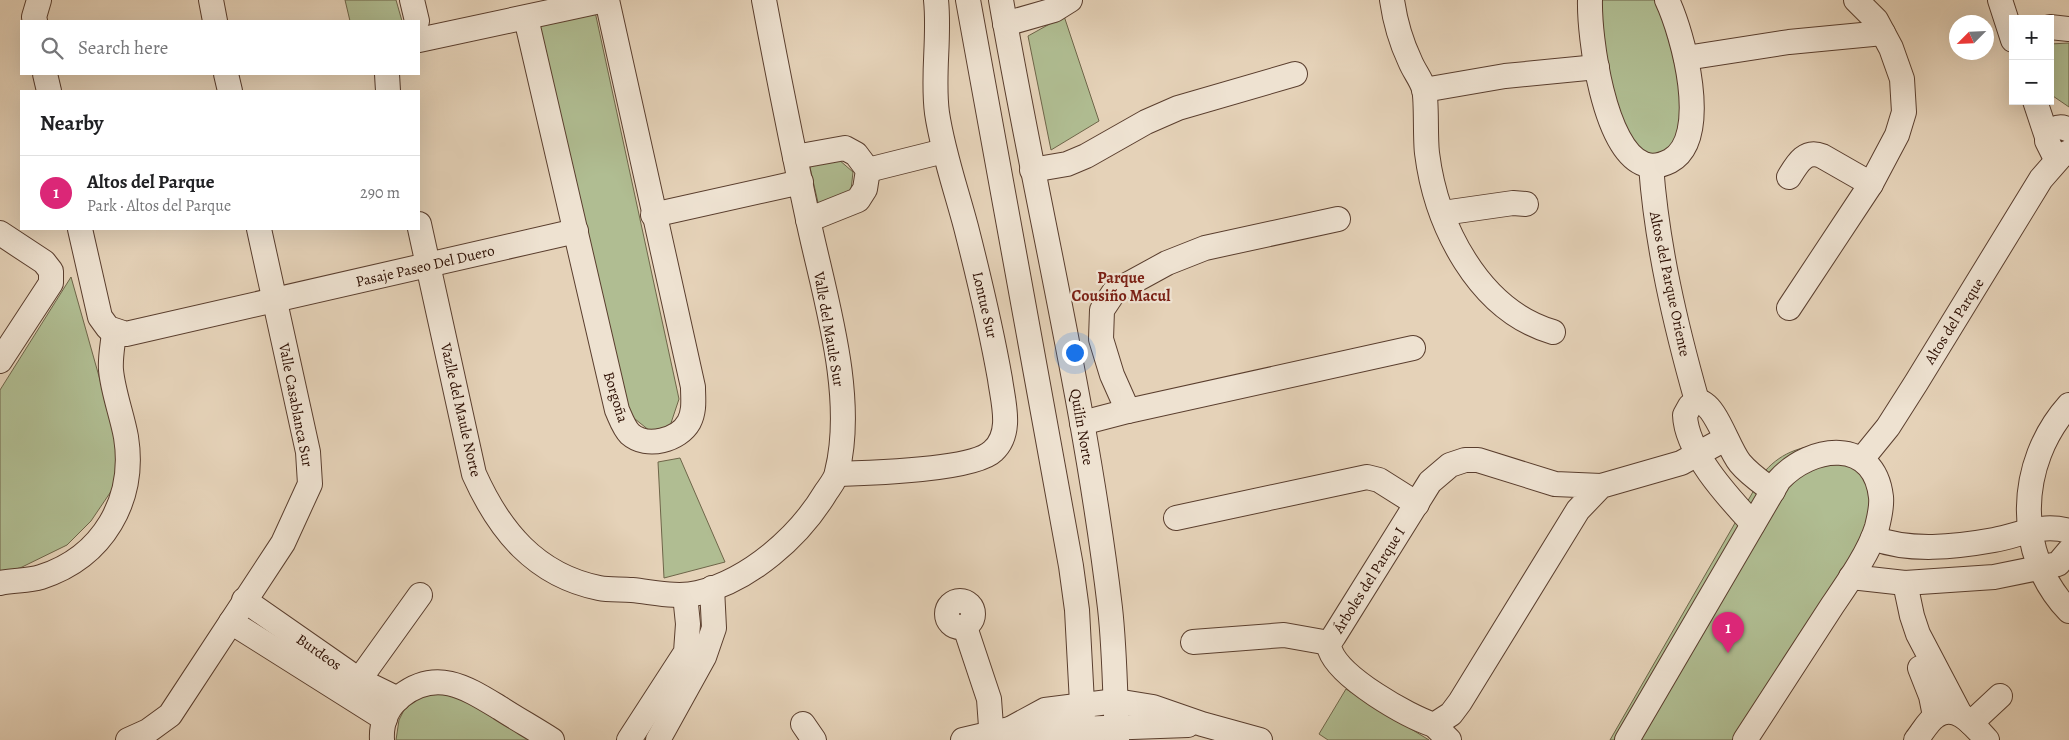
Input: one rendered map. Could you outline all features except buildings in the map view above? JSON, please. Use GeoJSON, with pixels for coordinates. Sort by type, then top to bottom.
{"type":"FeatureCollection","features":[{"type":"Feature","properties":{"kind":"street"},"geometry":{"type":"LineString","coordinates":[[35,20],[34,16],[39,0]]}},
{"type":"Feature","properties":{"kind":"street"},"geometry":{"type":"LineString","coordinates":[[211,0],[215,20]]}},
{"type":"Feature","properties":{"kind":"street"},"geometry":{"type":"LineString","coordinates":[[412,0],[416,20]]}},
{"type":"Feature","properties":{"kind":"street"},"geometry":{"type":"LineString","coordinates":[[420,32],[526,18],[606,0]]}},
{"type":"Feature","properties":{"kind":"street","name":"Borgoña"},"geometry":{"type":"LineString","coordinates":[[526,18],[617,410],[624,427],[631,436],[645,441],[665,440],[678,434],[689,423],[694,406],[692,387],[606,0]]}},
{"type":"Feature","properties":{"kind":"street","name":"Valle del Maule Sur"},"geometry":{"type":"LineString","coordinates":[[698,592],[743,574],[777,550],[816,509],[837,474],[844,417],[837,356],[764,0]]}},
{"type":"Feature","properties":{"kind":"street","name":"Lontue Sur"},"geometry":{"type":"LineString","coordinates":[[837,474],[976,462],[993,452],[1002,439],[1006,419],[992,333],[966,226],[944,151],[937,112],[934,72],[937,37],[936,0]]}},
{"type":"Feature","properties":{"kind":"street"},"geometry":{"type":"LineString","coordinates":[[968,0],[1071,566],[1077,610],[1084,734]]}},
{"type":"Feature","properties":{"kind":"street","name":"Quilín Norte"},"geometry":{"type":"LineString","coordinates":[[1001,0],[1032,170],[1082,423],[1110,610],[1116,700],[1116,734]]}},
{"type":"Feature","properties":{"kind":"street"},"geometry":{"type":"LineString","coordinates":[[1005,24],[1037,17],[1054,10],[1070,0]]}},
{"type":"Feature","properties":{"kind":"street"},"geometry":{"type":"LineString","coordinates":[[1392,0],[1404,48],[1424,90],[1427,153],[1433,185],[1457,248],[1488,291],[1527,322],[1553,332]]}},
{"type":"Feature","properties":{"kind":"street"},"geometry":{"type":"LineString","coordinates":[[1590,0],[1591,29],[1597,67],[1610,118],[1622,144],[1636,160],[1651,166],[1668,162],[1686,146],[1691,115],[1686,58],[1667,0]]}},
{"type":"Feature","properties":{"kind":"street"},"geometry":{"type":"LineString","coordinates":[[1789,308],[1871,184],[1896,135],[1905,101],[1899,68],[1883,33],[1868,10],[1856,0]]}},
{"type":"Feature","properties":{"kind":"street"},"geometry":{"type":"LineString","coordinates":[[2000,0],[2009,28]]}},
{"type":"Feature","properties":{"kind":"street"},"geometry":{"type":"LineString","coordinates":[[2054,27],[2069,29]]}},
{"type":"Feature","properties":{"kind":"street"},"geometry":{"type":"LineString","coordinates":[[1686,58],[1781,43],[1883,33]]}},
{"type":"Feature","properties":{"kind":"street"},"geometry":{"type":"LineString","coordinates":[[1424,90],[1505,76],[1597,67]]}},
{"type":"Feature","properties":{"kind":"street"},"geometry":{"type":"LineString","coordinates":[[1032,170],[1067,164],[1086,156],[1146,122],[1178,108],[1294,74]]}},
{"type":"Feature","properties":{"kind":"street"},"geometry":{"type":"LineString","coordinates":[[45,75],[49,90]]}},
{"type":"Feature","properties":{"kind":"street"},"geometry":{"type":"LineString","coordinates":[[226,75],[230,90]]}},
{"type":"Feature","properties":{"kind":"street"},"geometry":{"type":"LineString","coordinates":[[387,75],[388,90]]}},
{"type":"Feature","properties":{"kind":"street"},"geometry":{"type":"LineString","coordinates":[[2037,105],[2059,141]]}},
{"type":"Feature","properties":{"kind":"street","name":"Altos del Parque"},"geometry":{"type":"LineString","coordinates":[[1862,459],[1888,427],[1911,390],[2041,179],[2059,141]]}},
{"type":"Feature","properties":{"kind":"street"},"geometry":{"type":"LineString","coordinates":[[795,157],[844,148],[856,154],[868,170],[865,189],[858,200],[808,220]]}},
{"type":"Feature","properties":{"kind":"street"},"geometry":{"type":"LineString","coordinates":[[868,170],[944,151]]}},
{"type":"Feature","properties":{"kind":"street"},"geometry":{"type":"LineString","coordinates":[[1789,177],[1802,158],[1814,154],[1822,156],[1871,184]]}},
{"type":"Feature","properties":{"kind":"street","name":"Altos del Parque Oriente"},"geometry":{"type":"LineString","coordinates":[[1651,166],[1654,209],[1662,257],[1675,320],[1697,401]]}},
{"type":"Feature","properties":{"kind":"street"},"geometry":{"type":"LineString","coordinates":[[653,215],[801,182]]}},
{"type":"Feature","properties":{"kind":"street"},"geometry":{"type":"LineString","coordinates":[[1443,213],[1513,203],[1526,204]]}},
{"type":"Feature","properties":{"kind":"street"},"geometry":{"type":"LineString","coordinates":[[1128,411],[1112,375],[1101,339],[1102,310],[1114,292],[1167,264],[1205,248],[1338,219]]}},
{"type":"Feature","properties":{"kind":"street","name":"Vazlle del Maule Norte"},"geometry":{"type":"LineString","coordinates":[[420,229],[474,474],[488,503],[507,531],[525,551],[545,566],[598,588],[698,592]]}},
{"type":"Feature","properties":{"kind":"street"},"geometry":{"type":"LineString","coordinates":[[0,582],[39,578],[62,569],[82,556],[100,537],[124,496],[128,463],[123,424],[111,372],[114,332],[108,328],[100,317],[80,230]]}},
{"type":"Feature","properties":{"kind":"street","name":"Valle Casablanca Sur"},"geometry":{"type":"LineString","coordinates":[[128,740],[148,731],[170,715],[283,543],[310,484],[308,452],[259,230]]}},
{"type":"Feature","properties":{"kind":"street","name":"Pasaje Paseo Del Duero"},"geometry":{"type":"LineString","coordinates":[[114,332],[132,334],[576,231]]}},
{"type":"Feature","properties":{"kind":"street"},"geometry":{"type":"LineString","coordinates":[[0,233],[44,262],[51,271],[51,283],[0,361]]}},
{"type":"Feature","properties":{"kind":"street"},"geometry":{"type":"LineString","coordinates":[[1082,423],[1128,411],[1413,348]]}},
{"type":"Feature","properties":{"kind":"street"},"geometry":{"type":"LineString","coordinates":[[1753,524],[1716,482],[1699,454],[1685,421],[1687,409],[1697,401],[1701,401],[1712,411],[1725,439],[1740,463],[1773,490]]}},
{"type":"Feature","properties":{"kind":"street"},"geometry":{"type":"LineString","coordinates":[[2069,406],[2057,418],[2037,457],[2027,503],[2030,531],[2041,568],[2060,602],[2069,611]]}},
{"type":"Feature","properties":{"kind":"street","name":"Árboles del Parque I"},"geometry":{"type":"LineString","coordinates":[[1601,486],[1578,510],[1441,732],[1413,718],[1362,685],[1344,668],[1330,650],[1330,643],[1417,504],[1438,474],[1450,465],[1465,460],[1478,460],[1555,484],[1601,486],[1671,467],[1725,439]]}},
{"type":"Feature","properties":{"kind":"street"},"geometry":{"type":"LineString","coordinates":[[1627,740],[1779,480],[1795,465],[1820,454],[1846,452],[1862,459],[1873,475],[1881,499],[1877,527],[1873,538],[1851,577],[1745,740]]}},
{"type":"Feature","properties":{"kind":"street"},"geometry":{"type":"LineString","coordinates":[[1176,518],[1367,477],[1379,480],[1417,504]]}},
{"type":"Feature","properties":{"kind":"street"},"geometry":{"type":"LineString","coordinates":[[1555,484],[1565,490],[1570,498],[1571,523]]}},
{"type":"Feature","properties":{"kind":"street"},"geometry":{"type":"LineString","coordinates":[[1873,538],[1905,547],[1950,545],[1993,540],[2047,527],[2069,531]]}},
{"type":"Feature","properties":{"kind":"street"},"geometry":{"type":"LineString","coordinates":[[1950,545],[1955,581]]}},
{"type":"Feature","properties":{"kind":"street"},"geometry":{"type":"LineString","coordinates":[[1851,577],[1905,583],[1994,577],[2058,564],[2069,551]]}},
{"type":"Feature","properties":{"kind":"street"},"geometry":{"type":"LineString","coordinates":[[1905,583],[1912,616],[1908,629],[1923,659],[1965,718],[1987,740]]}},
{"type":"Feature","properties":{"kind":"street"},"geometry":{"type":"LineString","coordinates":[[629,740],[686,652],[688,624],[698,592]]}},
{"type":"Feature","properties":{"kind":"street"},"geometry":{"type":"LineString","coordinates":[[658,740],[704,657],[714,628],[698,592]]}},
{"type":"Feature","properties":{"kind":"street"},"geometry":{"type":"LineString","coordinates":[[359,680],[420,595]]}},
{"type":"Feature","properties":{"kind":"street","name":"Burdeos"},"geometry":{"type":"LineString","coordinates":[[244,600],[359,680],[398,699]]}},
{"type":"Feature","properties":{"kind":"street","name":"Burdeos"},"geometry":{"type":"LineString","coordinates":[[231,622],[383,730],[398,699],[420,686],[437,682],[453,683],[466,687],[552,740]]}},
{"type":"Feature","properties":{"kind":"street"},"geometry":{"type":"LineString","coordinates":[[965,627],[989,698],[998,734]]}},
{"type":"Feature","properties":{"kind":"street"},"geometry":{"type":"LineString","coordinates":[[1193,642],[1284,635],[1330,643]]}},
{"type":"Feature","properties":{"kind":"street"},"geometry":{"type":"LineString","coordinates":[[1923,659],[1935,716]]}},
{"type":"Feature","properties":{"kind":"street"},"geometry":{"type":"LineString","coordinates":[[1916,740],[1935,716],[1947,713],[1965,718],[2000,696]]}},
{"type":"Feature","properties":{"kind":"street"},"geometry":{"type":"LineString","coordinates":[[998,734],[1040,712],[1083,703],[1116,700],[1153,707],[1202,724],[1260,740]]}},
{"type":"Feature","properties":{"kind":"street"},"geometry":{"type":"LineString","coordinates":[[963,740],[998,734],[1116,734],[1202,724]]}},
{"type":"Feature","properties":{"kind":"green space"},"geometry":{"type":"Polygon","coordinates":[[[345,0],[396,0],[402,20],[350,20],[345,0]]]}},
{"type":"Feature","properties":{"kind":"green space"},"geometry":{"type":"Polygon","coordinates":[[[1599,0],[1657,0],[1676,65],[1681,103],[1677,143],[1656,157],[1634,147],[1610,92],[1599,0]]]}},
{"type":"Feature","properties":{"kind":"green space"},"geometry":{"type":"Polygon","coordinates":[[[594,7],[679,399],[670,426],[650,431],[625,411],[537,20],[594,7]]]}},
{"type":"Feature","properties":{"kind":"green space"},"geometry":{"type":"Polygon","coordinates":[[[1064,16],[1099,121],[1051,150],[1028,36],[1064,16]]]}},
{"type":"Feature","properties":{"kind":"green space"},"geometry":{"type":"Polygon","coordinates":[[[2069,43],[2069,107],[2054,97],[2054,44],[2069,43]]]}},
{"type":"Feature","properties":{"kind":"green space"},"geometry":{"type":"Polygon","coordinates":[[[838,159],[853,172],[851,190],[819,207],[809,163],[838,159]]]}},
{"type":"Feature","properties":{"kind":"green space"},"geometry":{"type":"Polygon","coordinates":[[[71,277],[120,451],[118,481],[91,521],[67,545],[20,568],[0,572],[0,390],[71,277]]]}},
{"type":"Feature","properties":{"kind":"green space"},"geometry":{"type":"Polygon","coordinates":[[[1829,444],[1870,476],[1874,526],[1745,740],[1610,740],[1765,471],[1786,454],[1802,448],[1829,444]]]}},
{"type":"Feature","properties":{"kind":"green space"},"geometry":{"type":"Polygon","coordinates":[[[680,458],[725,562],[664,578],[658,462],[680,458]]]}},
{"type":"Feature","properties":{"kind":"green space"},"geometry":{"type":"Polygon","coordinates":[[[444,688],[546,740],[396,740],[399,720],[410,698],[444,688]]]}},
{"type":"Feature","properties":{"kind":"green space"},"geometry":{"type":"Polygon","coordinates":[[[1346,689],[1429,740],[1328,740],[1319,734],[1346,689]]]}},
{"type":"Feature","properties":{"kind":"place","name":"Altos del Parque"},"geometry":{"type":"Point","coordinates":[1728,653]}},
{"type":"Feature","properties":{"kind":"district","name":"Parque Cousiño Macul"},"geometry":{"type":"Point","coordinates":[1121,287]}}]}
